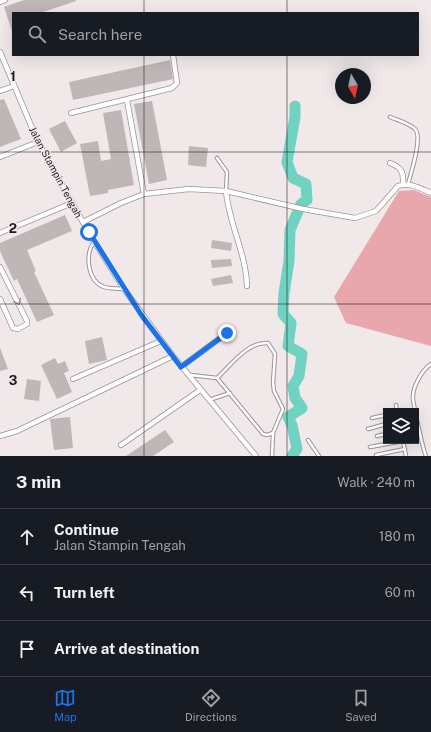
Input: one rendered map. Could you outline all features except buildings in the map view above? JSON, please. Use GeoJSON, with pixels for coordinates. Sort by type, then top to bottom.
{"type":"FeatureCollection","features":[{"type":"Feature","properties":{"kind":"street"},"geometry":{"type":"LineString","coordinates":[[0,2],[5,0]]}},
{"type":"Feature","properties":{"kind":"street","name":"Jalan Stampin Tengah"},"geometry":{"type":"LineString","coordinates":[[0,52],[38,142],[94,242],[124,289],[161,341],[256,456]]}},
{"type":"Feature","properties":{"kind":"street"},"geometry":{"type":"LineString","coordinates":[[71,113],[127,100],[175,86],[177,78],[174,56]]}},
{"type":"Feature","properties":{"kind":"street"},"geometry":{"type":"LineString","coordinates":[[0,91],[14,86]]}},
{"type":"Feature","properties":{"kind":"street"},"geometry":{"type":"LineString","coordinates":[[127,100],[144,194]]}},
{"type":"Feature","properties":{"kind":"street"},"geometry":{"type":"LineString","coordinates":[[0,157],[38,142]]}},
{"type":"Feature","properties":{"kind":"street"},"geometry":{"type":"LineString","coordinates":[[390,163],[400,168],[406,184]]}},
{"type":"Feature","properties":{"kind":"street"},"geometry":{"type":"LineString","coordinates":[[84,222],[121,203],[144,194],[189,190],[226,191],[303,209],[346,217],[364,217],[376,211],[398,186],[406,184],[431,193]]}},
{"type":"Feature","properties":{"kind":"street"},"geometry":{"type":"LineString","coordinates":[[226,191],[228,210],[243,257],[247,286]]}},
{"type":"Feature","properties":{"kind":"street"},"geometry":{"type":"LineString","coordinates":[[0,233],[72,203]]}},
{"type":"Feature","properties":{"kind":"street"},"geometry":{"type":"LineString","coordinates":[[0,267],[27,321],[27,324],[18,329],[13,328],[0,299]]}},
{"type":"Feature","properties":{"kind":"street"},"geometry":{"type":"LineString","coordinates":[[181,367],[227,333]]}},
{"type":"Feature","properties":{"kind":"street"},"geometry":{"type":"LineString","coordinates":[[73,379],[161,341]]}},
{"type":"Feature","properties":{"kind":"street"},"geometry":{"type":"LineString","coordinates":[[0,436],[17,431],[173,356]]}},
{"type":"Feature","properties":{"kind":"street"},"geometry":{"type":"LineString","coordinates":[[121,445],[200,390]]}},
{"type":"Feature","properties":{"kind":"lane"},"geometry":{"type":"LineString","coordinates":[[390,117],[416,129],[418,134],[416,150],[406,184]]}},
{"type":"Feature","properties":{"kind":"lane"},"geometry":{"type":"LineString","coordinates":[[217,158],[227,172],[226,191]]}},
{"type":"Feature","properties":{"kind":"lane"},"geometry":{"type":"LineString","coordinates":[[94,242],[91,246],[89,256],[91,274],[96,281],[104,287],[124,289]]}},
{"type":"Feature","properties":{"kind":"lane"},"geometry":{"type":"LineString","coordinates":[[218,378],[252,345],[260,342],[268,343],[275,354],[272,383],[274,391],[281,402],[283,409],[273,433],[272,456]]}},
{"type":"Feature","properties":{"kind":"lane"},"geometry":{"type":"LineString","coordinates":[[426,456],[413,398],[418,381],[426,367],[431,364]]}},
{"type":"Feature","properties":{"kind":"lane"},"geometry":{"type":"LineString","coordinates":[[188,375],[218,378],[263,434],[267,435],[273,433]]}},
{"type":"Feature","properties":{"kind":"lane"},"geometry":{"type":"LineString","coordinates":[[209,400],[230,393]]}},
{"type":"Feature","properties":{"kind":"lane"},"geometry":{"type":"LineString","coordinates":[[372,418],[383,416]]}},
{"type":"Feature","properties":{"kind":"lane"},"geometry":{"type":"LineString","coordinates":[[368,429],[383,425]]}},
{"type":"Feature","properties":{"kind":"lane"},"geometry":{"type":"LineString","coordinates":[[377,436],[383,435]]}},
{"type":"Feature","properties":{"kind":"lane"},"geometry":{"type":"LineString","coordinates":[[308,440],[319,456]]}},
{"type":"Feature","properties":{"kind":"lane"},"geometry":{"type":"LineString","coordinates":[[370,447],[386,444]]}},
{"type":"Feature","properties":{"kind":"lane"},"geometry":{"type":"LineString","coordinates":[[404,444],[406,456]]}},
{"type":"Feature","properties":{"kind":"lane"},"geometry":{"type":"LineString","coordinates":[[376,455],[405,449]]}},
{"type":"Feature","properties":{"kind":"shaded area"},"geometry":{"type":"Polygon","coordinates":[[[414,190],[431,197],[431,346],[346,323],[334,297],[399,191],[414,190]]]}},
{"type":"Feature","properties":{"kind":"waterway"},"geometry":{"type":"LineString","coordinates":[[292,456],[297,449],[292,425],[288,417],[302,408],[295,398],[293,386],[299,376],[302,354],[288,346],[291,323],[283,314],[284,293],[289,261],[290,230],[301,204],[307,200],[306,184],[293,178],[287,162],[295,117],[295,106]]}},
{"type":"Feature","properties":{"kind":"route"},"geometry":{"type":"LineString","coordinates":[[89,232],[142,316],[181,367],[206,347],[227,333]]}}]}
